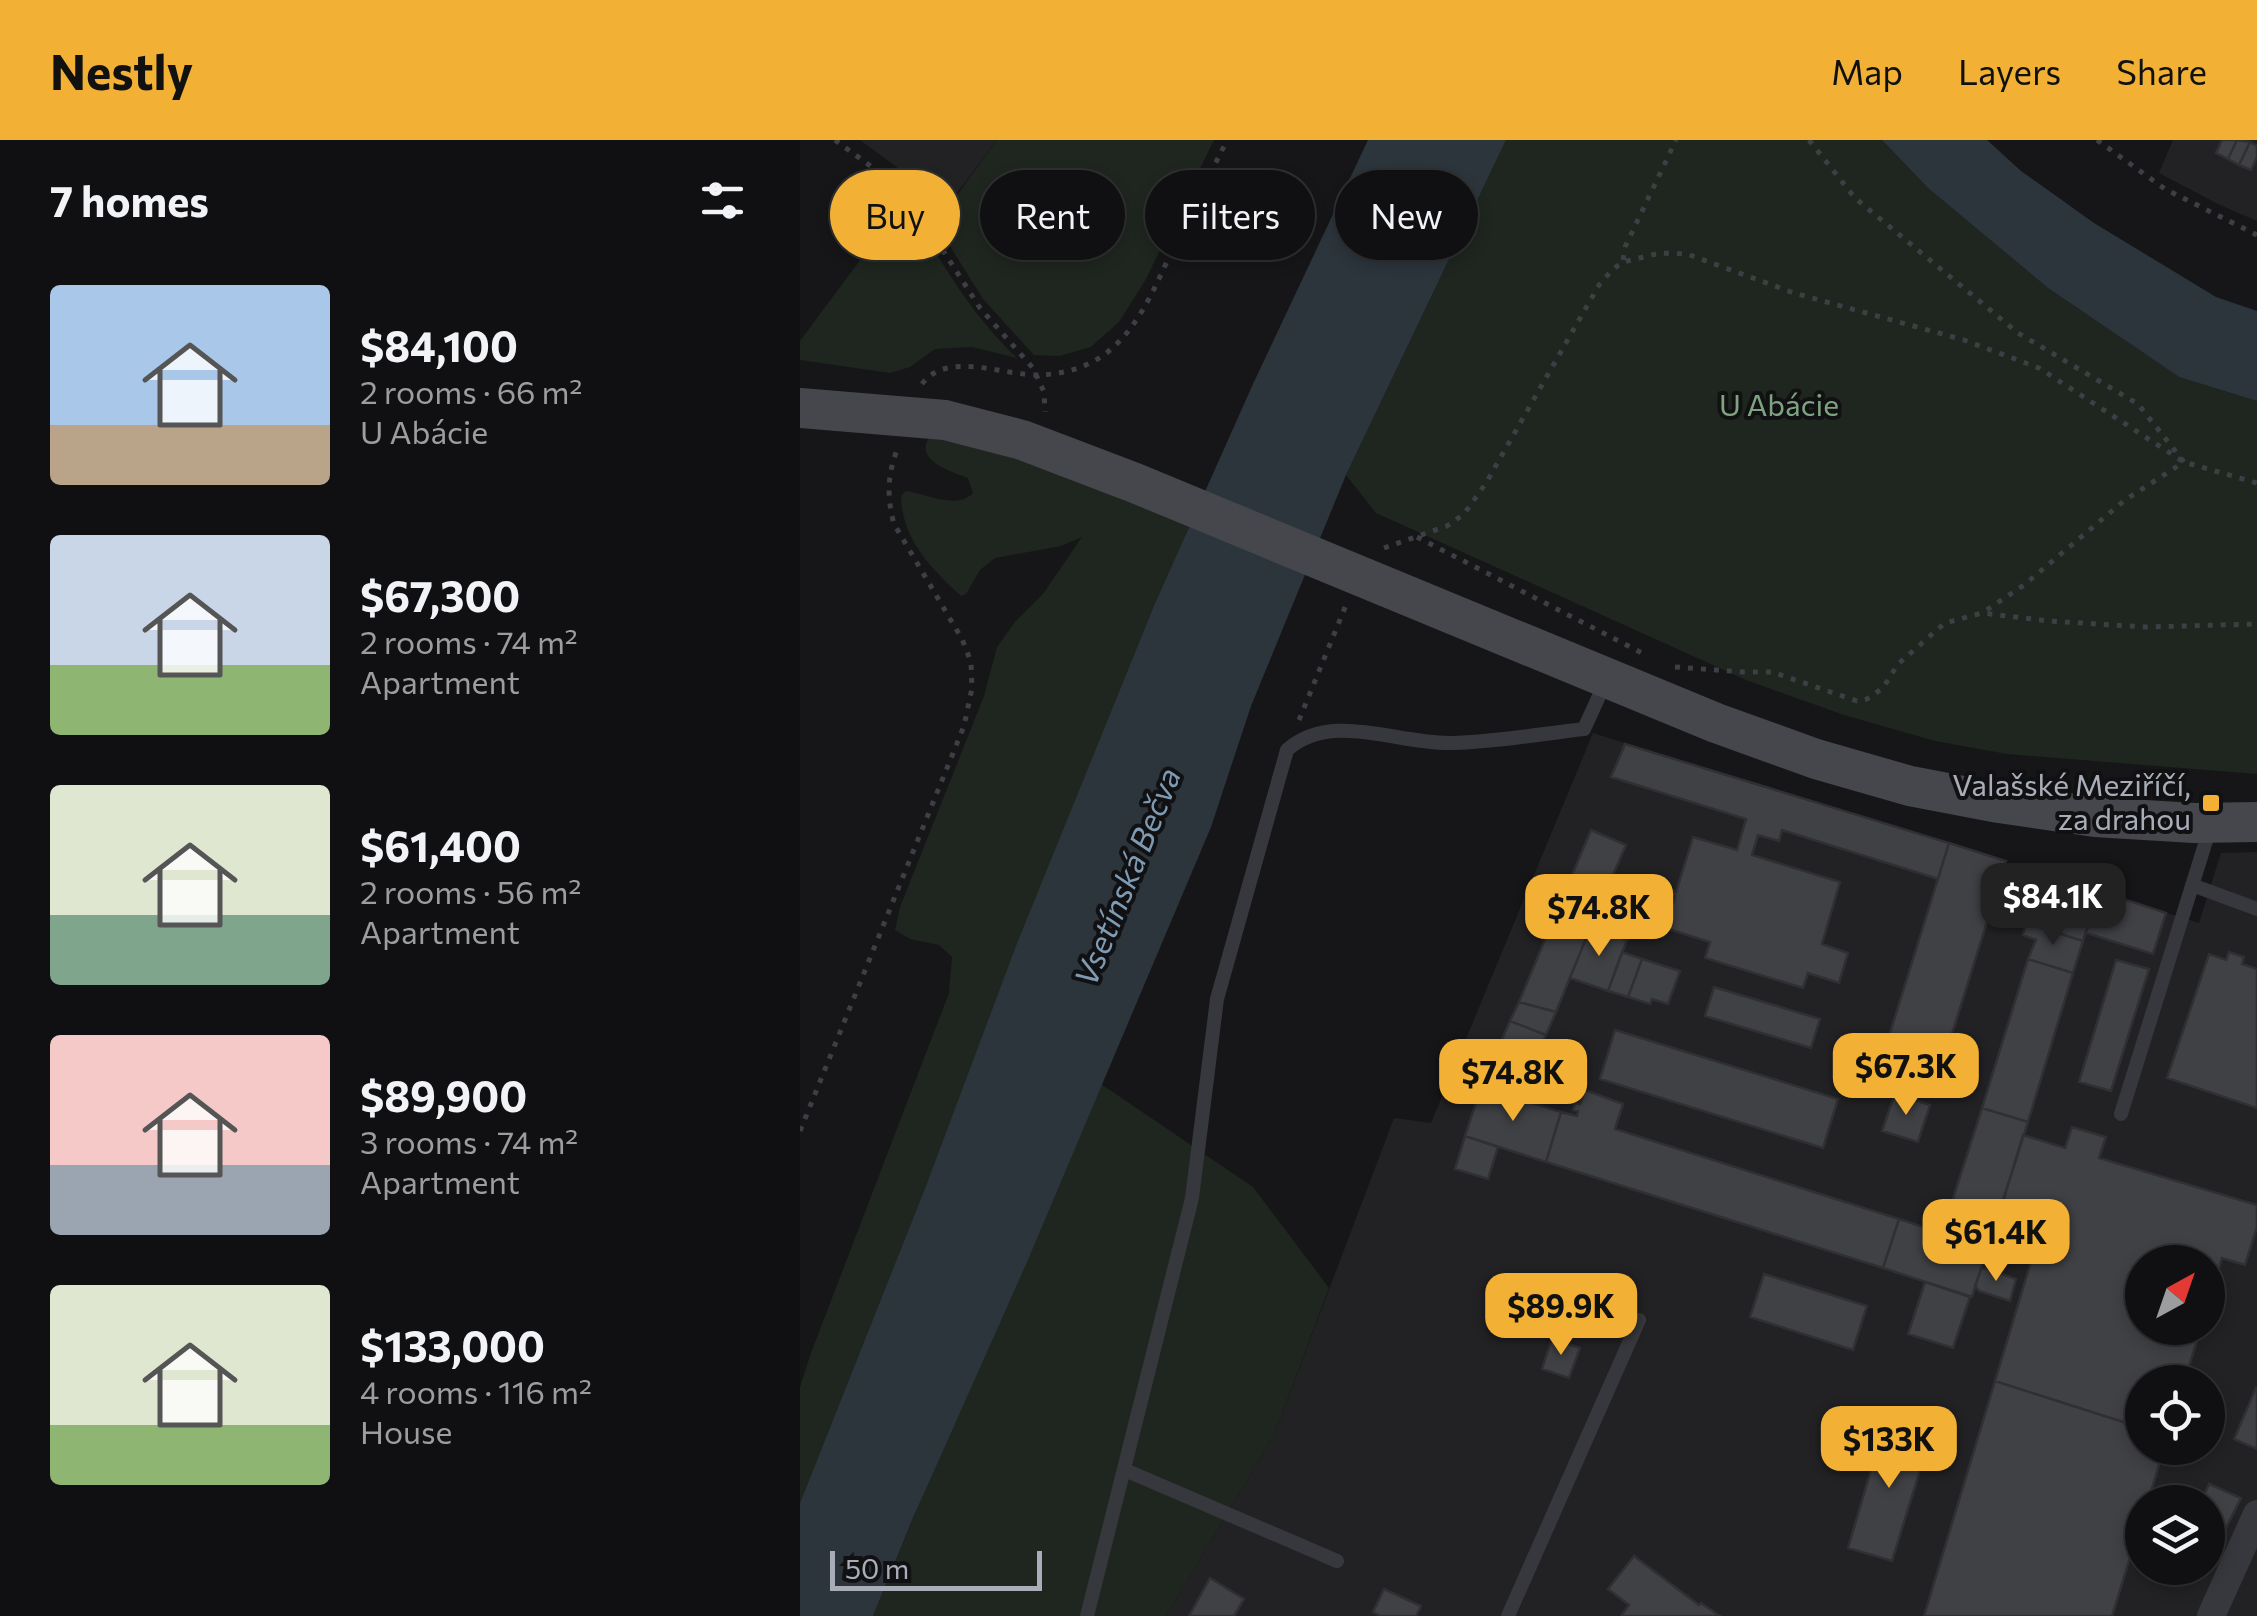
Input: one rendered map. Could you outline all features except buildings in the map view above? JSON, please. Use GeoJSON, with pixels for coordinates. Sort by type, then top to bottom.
{"type":"FeatureCollection","features":[{"type":"Feature","properties":{"kind":"main road"},"geometry":{"type":"LineString","coordinates":[[806,410],[913,405],[1022,440],[1607,678],[1649,676],[1716,723],[1816,759],[1910,786],[2095,817],[2257,822]]}},
{"type":"Feature","properties":{"kind":"street"},"geometry":{"type":"LineString","coordinates":[[2211,1616],[2257,1514]]}},
{"type":"Feature","properties":{"kind":"lane"},"geometry":{"type":"LineString","coordinates":[[1087,1616],[1192,1198],[1216,1000],[1287,750],[1314,734],[1338,731],[1452,743],[1584,729],[1607,678]]}},
{"type":"Feature","properties":{"kind":"lane"},"geometry":{"type":"LineString","coordinates":[[2121,1114],[2212,823]]}},
{"type":"Feature","properties":{"kind":"lane"},"geometry":{"type":"LineString","coordinates":[[2192,886],[2257,910]]}},
{"type":"Feature","properties":{"kind":"lane"},"geometry":{"type":"LineString","coordinates":[[1508,1616],[1639,1320]]}},
{"type":"Feature","properties":{"kind":"lane"},"geometry":{"type":"LineString","coordinates":[[1125,1470],[1337,1561]]}},
{"type":"Feature","properties":{"kind":"path"},"geometry":{"type":"LineString","coordinates":[[835,140],[910,199],[980,308],[1037,375],[1046,409],[1041,427]]}},
{"type":"Feature","properties":{"kind":"path"},"geometry":{"type":"LineString","coordinates":[[800,1131],[964,726],[972,688],[971,662],[962,639],[894,524],[888,503],[892,464],[924,379],[949,367],[1037,375],[1072,370],[1090,364],[1118,342],[1147,302],[1227,140]]}},
{"type":"Feature","properties":{"kind":"path"},"geometry":{"type":"LineString","coordinates":[[1622,262],[1624,247],[1676,140]]}},
{"type":"Feature","properties":{"kind":"path"},"geometry":{"type":"LineString","coordinates":[[1810,140],[1855,198],[2018,333],[2138,404],[2184,462]]}},
{"type":"Feature","properties":{"kind":"path"},"geometry":{"type":"LineString","coordinates":[[2097,140],[2166,189],[2257,236]]}},
{"type":"Feature","properties":{"kind":"path"},"geometry":{"type":"LineString","coordinates":[[1378,550],[1446,526],[1464,514],[1612,269],[1622,262],[1660,253],[1687,254],[1794,294],[1964,340],[2039,368],[2184,462],[2257,482]]}},
{"type":"Feature","properties":{"kind":"path"},"geometry":{"type":"LineString","coordinates":[[1416,536],[1649,676],[1667,666],[1772,672],[1857,701],[1883,688],[1898,664],[1946,623],[1982,613],[2024,585],[2125,500],[2184,462]]}},
{"type":"Feature","properties":{"kind":"path"},"geometry":{"type":"LineString","coordinates":[[1287,750],[1351,593]]}},
{"type":"Feature","properties":{"kind":"path"},"geometry":{"type":"LineString","coordinates":[[1982,613],[2146,627],[2257,624]]}},
{"type":"Feature","properties":{"kind":"shaded area"},"geometry":{"type":"Polygon","coordinates":[[[860,140],[997,140],[960,189],[960,170],[901,170],[860,140]]]}},
{"type":"Feature","properties":{"kind":"shaded area"},"geometry":{"type":"Polygon","coordinates":[[[2173,140],[2257,140],[2257,221],[2159,173],[2173,140]]]}},
{"type":"Feature","properties":{"kind":"shaded area"},"geometry":{"type":"Polygon","coordinates":[[[1593,733],[2199,923],[2221,853],[2257,852],[2257,1616],[1166,1616],[1274,1435],[1394,1118],[1431,1123],[1593,733]]]}},
{"type":"Feature","properties":{"kind":"green space"},"geometry":{"type":"Polygon","coordinates":[[[997,140],[1214,140],[1199,170],[1145,170],[1145,260],[1155,260],[1119,322],[1091,347],[1059,356],[1034,355],[983,299],[959,260],[960,191],[997,140]]]}},
{"type":"Feature","properties":{"kind":"green space","name":"U Abácie"},"geometry":{"type":"Polygon","coordinates":[[[1506,140],[1882,140],[1928,188],[2048,288],[2179,377],[2257,401],[2257,774],[2007,754],[1935,741],[1844,715],[1746,680],[1376,513],[1346,475],[1449,260],[1478,260],[1478,199],[1506,140]]]}},
{"type":"Feature","properties":{"kind":"green space"},"geometry":{"type":"Polygon","coordinates":[[[860,260],[940,260],[969,303],[1017,358],[972,347],[935,349],[910,367],[890,373],[800,360],[800,341],[860,260]]]}},
{"type":"Feature","properties":{"kind":"green space"},"geometry":{"type":"Polygon","coordinates":[[[930,436],[977,445],[1110,493],[1189,527],[800,1503],[800,1387],[949,993],[952,957],[939,945],[910,939],[895,930],[900,907],[984,696],[997,647],[1043,594],[1082,537],[1061,546],[995,558],[980,570],[961,596],[920,552],[903,512],[901,496],[906,491],[950,501],[973,493],[968,478],[930,458],[926,444],[930,436]]]}},
{"type":"Feature","properties":{"kind":"green space"},"geometry":{"type":"Polygon","coordinates":[[[1101,1084],[1253,1187],[1329,1288],[1274,1435],[1166,1616],[873,1616],[928,1482],[1101,1084]]]}},
{"type":"Feature","properties":{"kind":"water"},"geometry":{"type":"Polygon","coordinates":[[[1368,140],[1506,140],[1478,199],[1478,170],[1354,170],[1368,140]]]}},
{"type":"Feature","properties":{"kind":"water"},"geometry":{"type":"Polygon","coordinates":[[[1882,140],[1987,140],[2021,171],[2094,223],[2216,297],[2257,311],[2257,401],[2179,377],[2048,288],[1928,188],[1882,140]]]}},
{"type":"Feature","properties":{"kind":"water","name":"Vsetínská Bečva"},"geometry":{"type":"Polygon","coordinates":[[[1335,210],[1335,260],[1449,260],[1346,475],[1251,706],[1211,827],[873,1616],[800,1616],[800,1503],[1016,946],[1154,606],[1253,384],[1311,260],[1315,260],[1335,210]]]}},
{"type":"Feature","properties":{"kind":"place","name":"Valašské Meziříčí, za drahou"},"geometry":{"type":"Point","coordinates":[2211,803]}}]}
